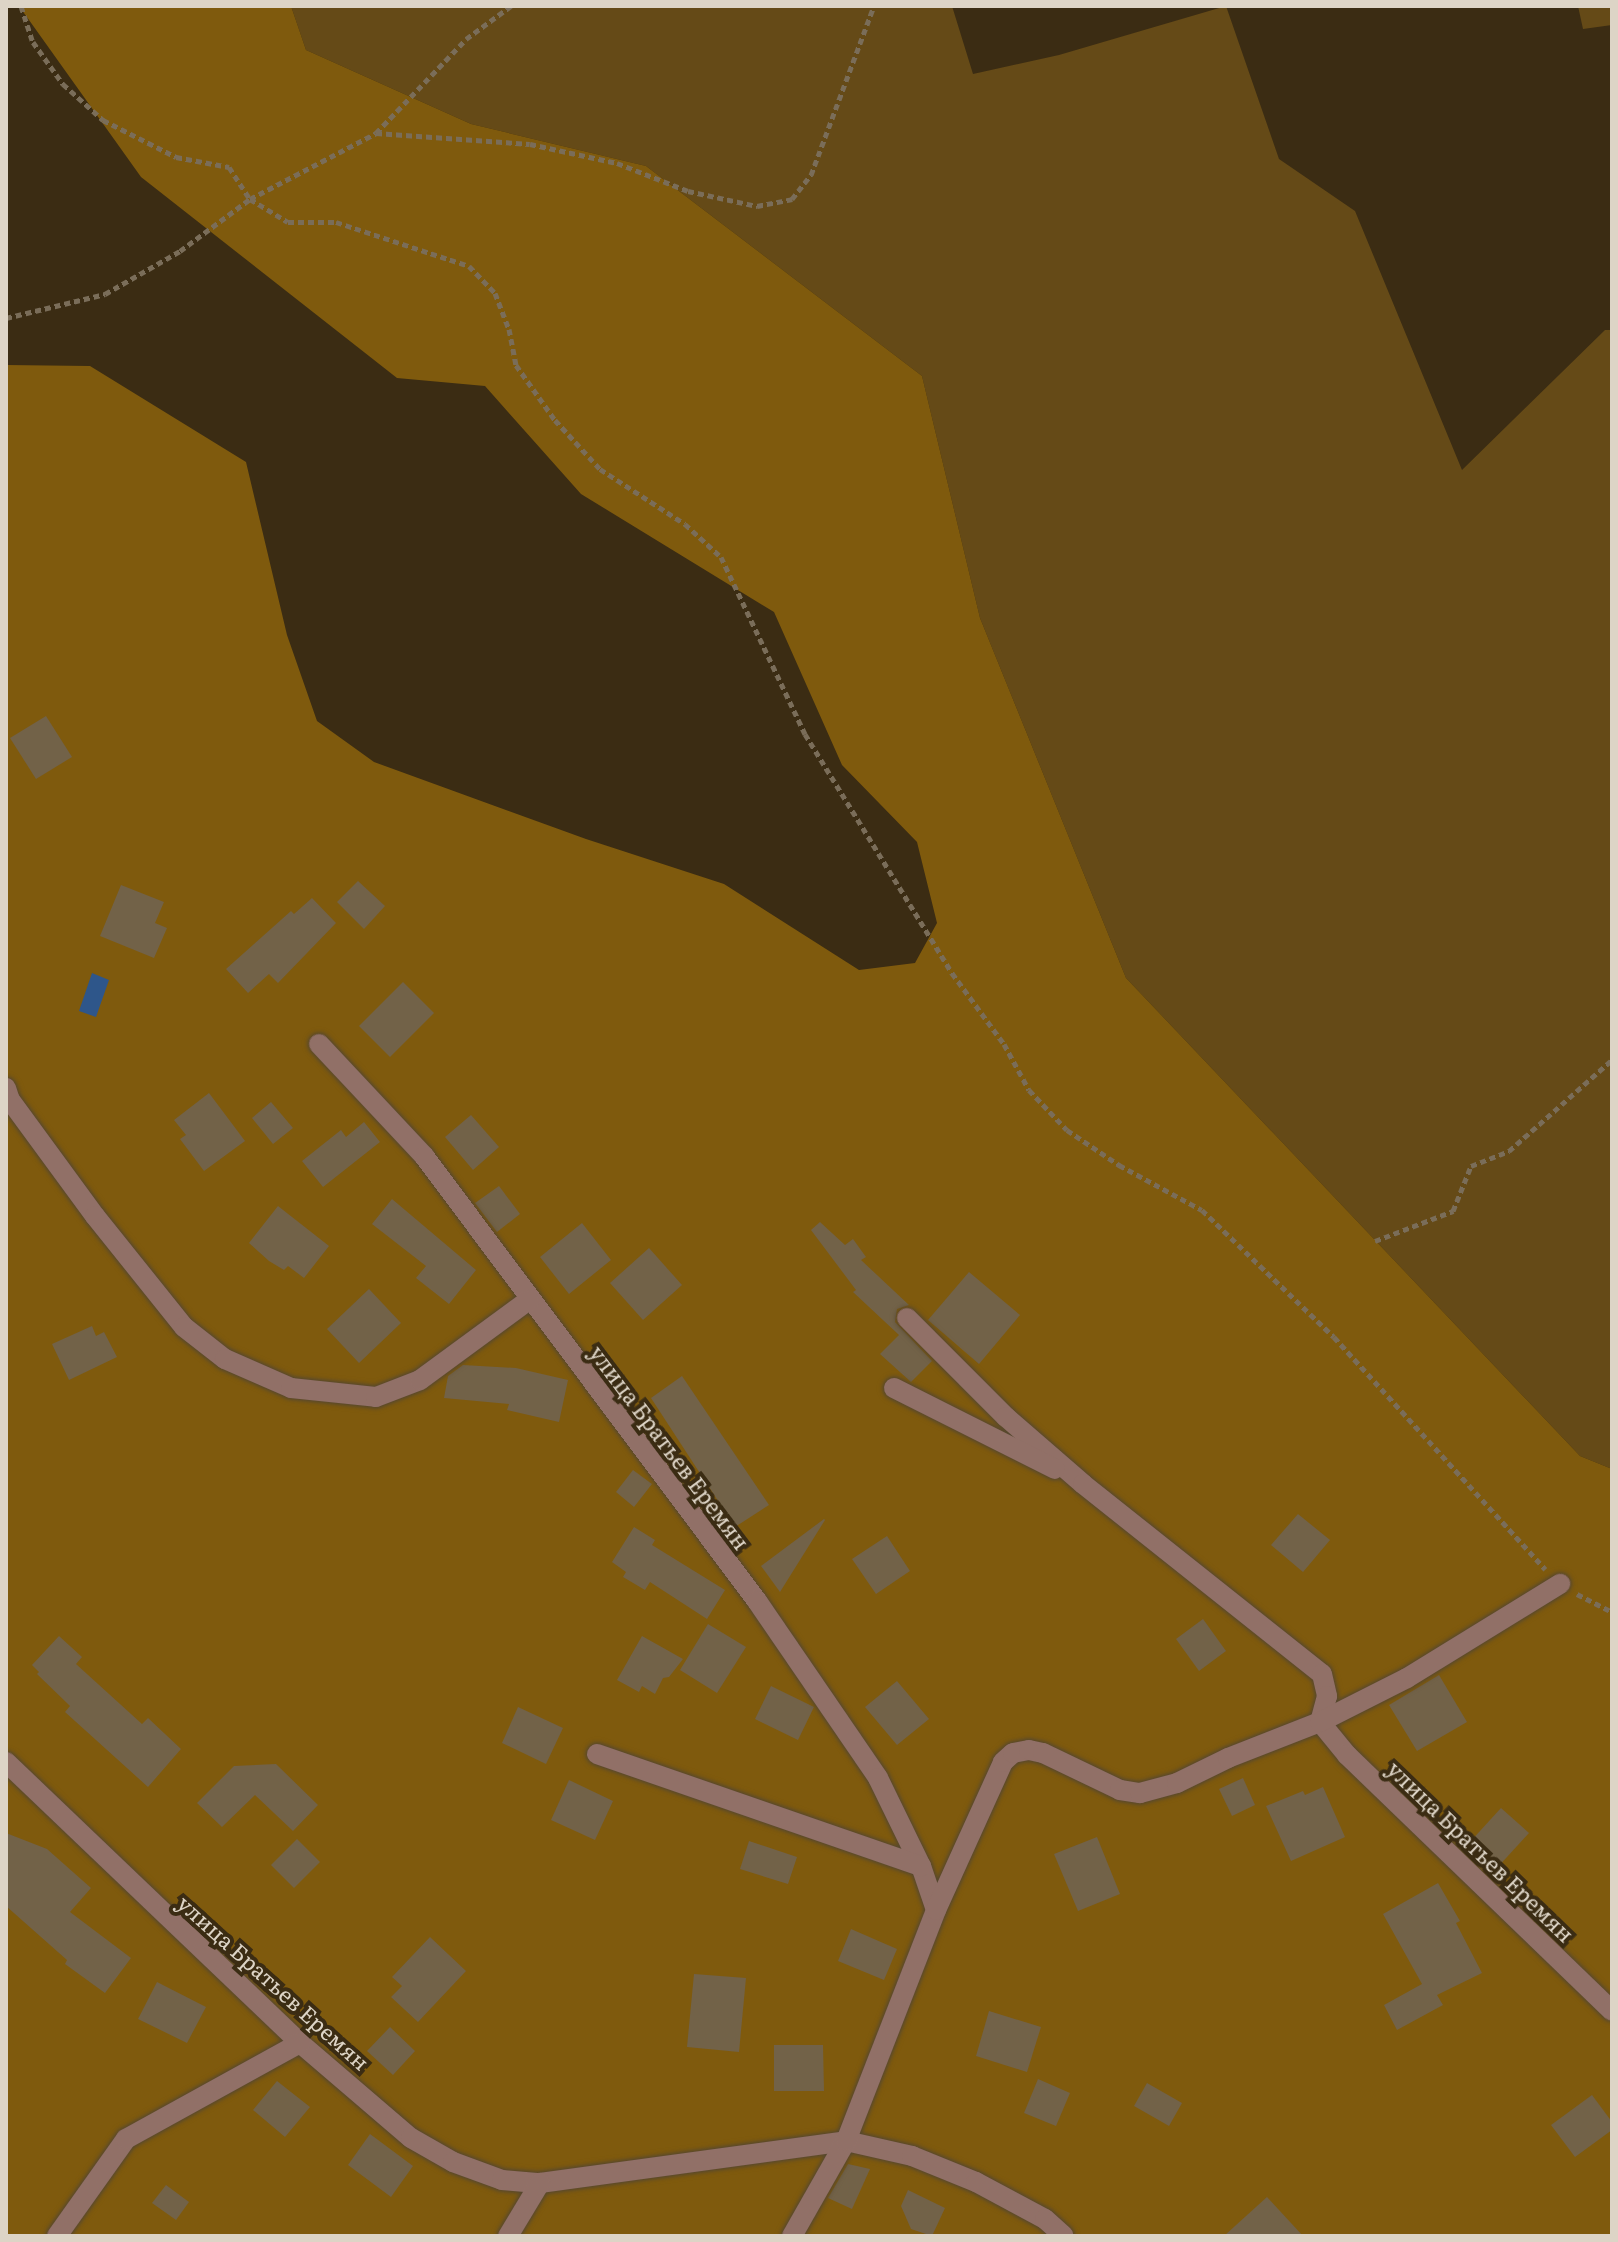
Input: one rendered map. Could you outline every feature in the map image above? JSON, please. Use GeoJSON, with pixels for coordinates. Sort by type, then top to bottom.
{"type":"FeatureCollection","features":[{"type":"Feature","properties":{"kind":"street","name":"улица Братьев Еремян"},"geometry":{"type":"LineString","coordinates":[[319,1044],[424,1156],[757,1601],[878,1778],[921,1866],[936,1910]]}},
{"type":"Feature","properties":{"kind":"street"},"geometry":{"type":"LineString","coordinates":[[6,1088],[10,1100],[95,1216],[184,1327],[225,1359],[291,1388],[376,1397],[420,1380],[529,1300]]}},
{"type":"Feature","properties":{"kind":"street"},"geometry":{"type":"LineString","coordinates":[[907,1318],[1006,1417],[1083,1484],[1322,1674],[1327,1696],[1320,1722]]}},
{"type":"Feature","properties":{"kind":"street"},"geometry":{"type":"LineString","coordinates":[[894,1388],[1083,1484]]}},
{"type":"Feature","properties":{"kind":"street"},"geometry":{"type":"LineString","coordinates":[[792,2236],[846,2141],[936,1910],[1003,1762],[1013,1753],[1029,1750],[1043,1753],[1120,1790],[1140,1793],[1177,1783],[1228,1758],[1320,1722],[1407,1678],[1560,1584]]}},
{"type":"Feature","properties":{"kind":"street","name":"улица Братьев Еремян"},"geometry":{"type":"LineString","coordinates":[[1320,1722],[1347,1755],[1612,2011]]}},
{"type":"Feature","properties":{"kind":"street"},"geometry":{"type":"LineString","coordinates":[[597,1754],[921,1866]]}},
{"type":"Feature","properties":{"kind":"street","name":"улица Братьев Еремян"},"geometry":{"type":"LineString","coordinates":[[6,1762],[300,2043],[411,2138],[453,2162],[502,2180],[540,2183],[846,2141],[912,2156],[976,2182],[1045,2219],[1064,2236]]}},
{"type":"Feature","properties":{"kind":"street"},"geometry":{"type":"LineString","coordinates":[[57,2236],[126,2139],[300,2043]]}},
{"type":"Feature","properties":{"kind":"street"},"geometry":{"type":"LineString","coordinates":[[508,2236],[540,2183]]}},
{"type":"Feature","properties":{"kind":"path"},"geometry":{"type":"LineString","coordinates":[[21,6],[33,42],[63,84],[103,120],[176,157],[229,167],[250,199],[288,222],[336,222],[469,266],[495,293],[509,329],[516,365],[555,420],[600,469],[685,524],[721,557],[805,734],[952,973],[1004,1044],[1029,1090],[1067,1130],[1119,1165],[1202,1210],[1334,1337],[1560,1584],[1612,1612]]}},
{"type":"Feature","properties":{"kind":"path"},"geometry":{"type":"LineString","coordinates":[[6,318],[105,294],[180,251],[250,199],[376,133],[466,39],[511,6]]}},
{"type":"Feature","properties":{"kind":"path"},"geometry":{"type":"LineString","coordinates":[[376,133],[530,144],[617,163],[688,191],[757,206],[792,199],[811,175],[874,6]]}},
{"type":"Feature","properties":{"kind":"path"},"geometry":{"type":"LineString","coordinates":[[1375,1241],[1453,1211],[1471,1166],[1509,1151],[1612,1060]]}},
{"type":"Feature","properties":{"kind":"shaded area"},"geometry":{"type":"Polygon","coordinates":[[[19,6],[291,6],[306,50],[471,124],[646,166],[922,376],[980,618],[1126,978],[1580,1456],[1612,1469],[1612,2236],[6,2236],[6,365],[90,366],[246,462],[287,635],[317,721],[374,762],[586,839],[724,884],[859,970],[915,963],[937,923],[917,842],[842,765],[774,612],[581,494],[485,386],[397,378],[141,177],[19,6]]]}},
{"type":"Feature","properties":{"kind":"shaded area"},"geometry":{"type":"Polygon","coordinates":[[[291,6],[952,6],[973,74],[1059,55],[1226,6],[1279,159],[1355,211],[1462,470],[1605,330],[1612,330],[1612,1469],[1580,1456],[1126,978],[980,618],[922,376],[646,166],[471,124],[306,50],[291,6]]]}},
{"type":"Feature","properties":{"kind":"shaded area"},"geometry":{"type":"Polygon","coordinates":[[[1578,6],[1612,6],[1612,25],[1583,29],[1578,6]]]}},
{"type":"Feature","properties":{"kind":"water"},"geometry":{"type":"Polygon","coordinates":[[[92,973],[109,980],[96,1017],[79,1011],[92,973]]]}},
{"type":"Feature","properties":{"kind":"building"},"geometry":{"type":"Polygon","coordinates":[[[46,716],[72,757],[36,779],[10,738],[46,716]]]}},
{"type":"Feature","properties":{"kind":"building"},"geometry":{"type":"Polygon","coordinates":[[[358,881],[385,906],[364,929],[337,902],[358,881]]]}},
{"type":"Feature","properties":{"kind":"building"},"geometry":{"type":"Polygon","coordinates":[[[121,885],[164,902],[155,923],[167,928],[154,958],[100,936],[121,885]]]}},
{"type":"Feature","properties":{"kind":"building"},"geometry":{"type":"Polygon","coordinates":[[[312,898],[336,923],[278,983],[269,974],[248,993],[226,969],[291,911],[294,914],[312,898]]]}},
{"type":"Feature","properties":{"kind":"building"},"geometry":{"type":"Polygon","coordinates":[[[403,982],[434,1013],[390,1057],[359,1026],[403,982]]]}},
{"type":"Feature","properties":{"kind":"building"},"geometry":{"type":"Polygon","coordinates":[[[209,1093],[245,1141],[204,1171],[180,1139],[186,1135],[174,1120],[209,1093]]]}},
{"type":"Feature","properties":{"kind":"building"},"geometry":{"type":"Polygon","coordinates":[[[271,1102],[293,1128],[273,1144],[252,1118],[271,1102]]]}},
{"type":"Feature","properties":{"kind":"building"},"geometry":{"type":"Polygon","coordinates":[[[471,1115],[499,1147],[473,1170],[445,1137],[471,1115]]]}},
{"type":"Feature","properties":{"kind":"building"},"geometry":{"type":"Polygon","coordinates":[[[364,1122],[380,1142],[323,1187],[302,1161],[341,1130],[346,1137],[364,1122]]]}},
{"type":"Feature","properties":{"kind":"building"},"geometry":{"type":"Polygon","coordinates":[[[499,1186],[520,1214],[497,1232],[475,1203],[499,1186]]]}},
{"type":"Feature","properties":{"kind":"building"},"geometry":{"type":"Polygon","coordinates":[[[392,1199],[476,1270],[449,1304],[416,1278],[426,1266],[372,1224],[392,1199]]]}},
{"type":"Feature","properties":{"kind":"building"},"geometry":{"type":"Polygon","coordinates":[[[278,1206],[329,1246],[304,1278],[288,1266],[284,1270],[269,1261],[249,1243],[278,1206]]]}},
{"type":"Feature","properties":{"kind":"building"},"geometry":{"type":"Polygon","coordinates":[[[820,1222],[845,1245],[853,1239],[866,1257],[861,1260],[909,1305],[897,1309],[895,1322],[932,1361],[911,1382],[880,1354],[899,1335],[853,1292],[856,1290],[811,1230],[820,1222]]]}},
{"type":"Feature","properties":{"kind":"building"},"geometry":{"type":"Polygon","coordinates":[[[582,1223],[611,1260],[569,1294],[540,1257],[582,1223]]]}},
{"type":"Feature","properties":{"kind":"building"},"geometry":{"type":"Polygon","coordinates":[[[649,1248],[682,1285],[643,1320],[610,1283],[649,1248]]]}},
{"type":"Feature","properties":{"kind":"building"},"geometry":{"type":"Polygon","coordinates":[[[969,1272],[1020,1315],[979,1364],[928,1320],[969,1272]]]}},
{"type":"Feature","properties":{"kind":"building"},"geometry":{"type":"Polygon","coordinates":[[[369,1289],[401,1323],[359,1363],[327,1329],[369,1289]]]}},
{"type":"Feature","properties":{"kind":"building"},"geometry":{"type":"Polygon","coordinates":[[[92,1326],[96,1336],[104,1332],[117,1357],[69,1380],[52,1344],[92,1326]]]}},
{"type":"Feature","properties":{"kind":"building"},"geometry":{"type":"Polygon","coordinates":[[[463,1365],[516,1368],[568,1380],[559,1422],[507,1410],[509,1404],[444,1398],[448,1376],[463,1365]]]}},
{"type":"Feature","properties":{"kind":"building"},"geometry":{"type":"Polygon","coordinates":[[[682,1376],[769,1505],[735,1527],[651,1398],[682,1376]]]}},
{"type":"Feature","properties":{"kind":"building"},"geometry":{"type":"Polygon","coordinates":[[[633,1470],[652,1484],[634,1507],[616,1492],[633,1470]]]}},
{"type":"Feature","properties":{"kind":"building"},"geometry":{"type":"Polygon","coordinates":[[[1298,1514],[1330,1540],[1303,1572],[1271,1545],[1298,1514]]]}},
{"type":"Feature","properties":{"kind":"building"},"geometry":{"type":"Polygon","coordinates":[[[825,1520],[780,1592],[761,1566],[825,1520]]]}},
{"type":"Feature","properties":{"kind":"building"},"geometry":{"type":"Polygon","coordinates":[[[634,1527],[655,1540],[652,1545],[725,1590],[707,1619],[650,1582],[645,1590],[623,1577],[626,1572],[612,1562],[634,1527]]]}},
{"type":"Feature","properties":{"kind":"building"},"geometry":{"type":"Polygon","coordinates":[[[887,1536],[910,1571],[876,1594],[852,1559],[887,1536]]]}},
{"type":"Feature","properties":{"kind":"building"},"geometry":{"type":"Polygon","coordinates":[[[1203,1619],[1226,1651],[1199,1671],[1176,1639],[1203,1619]]]}},
{"type":"Feature","properties":{"kind":"building"},"geometry":{"type":"Polygon","coordinates":[[[708,1624],[746,1647],[717,1693],[680,1670],[708,1624]]]}},
{"type":"Feature","properties":{"kind":"building"},"geometry":{"type":"Polygon","coordinates":[[[59,1636],[82,1657],[76,1664],[142,1724],[148,1718],[181,1749],[148,1787],[65,1712],[70,1706],[37,1674],[39,1672],[32,1665],[59,1636]]]}},
{"type":"Feature","properties":{"kind":"building"},"geometry":{"type":"Polygon","coordinates":[[[642,1636],[683,1659],[669,1677],[663,1678],[655,1694],[642,1686],[639,1692],[617,1680],[642,1636]]]}},
{"type":"Feature","properties":{"kind":"building"},"geometry":{"type":"Polygon","coordinates":[[[1439,1675],[1467,1722],[1417,1751],[1389,1705],[1439,1675]]]}},
{"type":"Feature","properties":{"kind":"building"},"geometry":{"type":"Polygon","coordinates":[[[897,1681],[929,1719],[897,1745],[865,1707],[897,1681]]]}},
{"type":"Feature","properties":{"kind":"building"},"geometry":{"type":"Polygon","coordinates":[[[771,1686],[814,1707],[798,1740],[755,1719],[771,1686]]]}},
{"type":"Feature","properties":{"kind":"building"},"geometry":{"type":"Polygon","coordinates":[[[518,1707],[563,1728],[546,1764],[502,1743],[518,1707]]]}},
{"type":"Feature","properties":{"kind":"building"},"geometry":{"type":"Polygon","coordinates":[[[276,1764],[318,1805],[293,1831],[255,1795],[222,1827],[197,1803],[234,1766],[276,1764]]]}},
{"type":"Feature","properties":{"kind":"building"},"geometry":{"type":"Polygon","coordinates":[[[1243,1778],[1255,1805],[1232,1816],[1219,1789],[1243,1778]]]}},
{"type":"Feature","properties":{"kind":"building"},"geometry":{"type":"Polygon","coordinates":[[[569,1780],[613,1801],[595,1840],[551,1820],[569,1780]]]}},
{"type":"Feature","properties":{"kind":"building"},"geometry":{"type":"Polygon","coordinates":[[[1323,1787],[1345,1837],[1291,1861],[1266,1806],[1303,1791],[1305,1795],[1323,1787]]]}},
{"type":"Feature","properties":{"kind":"building"},"geometry":{"type":"Polygon","coordinates":[[[1501,1808],[1529,1833],[1496,1869],[1469,1843],[1501,1808]]]}},
{"type":"Feature","properties":{"kind":"building"},"geometry":{"type":"Polygon","coordinates":[[[6,1833],[47,1849],[91,1888],[70,1912],[131,1958],[105,1993],[65,1964],[67,1960],[6,1906],[6,1833]]]}},
{"type":"Feature","properties":{"kind":"building"},"geometry":{"type":"Polygon","coordinates":[[[1097,1837],[1120,1894],[1078,1911],[1054,1854],[1097,1837]]]}},
{"type":"Feature","properties":{"kind":"building"},"geometry":{"type":"Polygon","coordinates":[[[297,1839],[320,1862],[294,1888],[271,1865],[297,1839]]]}},
{"type":"Feature","properties":{"kind":"building"},"geometry":{"type":"Polygon","coordinates":[[[749,1841],[797,1857],[788,1884],[740,1869],[749,1841]]]}},
{"type":"Feature","properties":{"kind":"building"},"geometry":{"type":"Polygon","coordinates":[[[1438,1883],[1460,1921],[1456,1923],[1482,1973],[1437,1995],[1443,2005],[1397,2030],[1384,2005],[1422,1984],[1383,1914],[1438,1883]]]}},
{"type":"Feature","properties":{"kind":"building"},"geometry":{"type":"Polygon","coordinates":[[[851,1929],[897,1949],[884,1980],[838,1961],[851,1929]]]}},
{"type":"Feature","properties":{"kind":"building"},"geometry":{"type":"Polygon","coordinates":[[[430,1937],[466,1971],[418,2022],[391,1997],[402,1986],[392,1977],[430,1937]]]}},
{"type":"Feature","properties":{"kind":"building"},"geometry":{"type":"Polygon","coordinates":[[[694,1974],[746,1978],[739,2052],[687,2047],[694,1974]]]}},
{"type":"Feature","properties":{"kind":"building"},"geometry":{"type":"Polygon","coordinates":[[[157,1982],[206,2007],[187,2043],[138,2019],[157,1982]]]}},
{"type":"Feature","properties":{"kind":"building"},"geometry":{"type":"Polygon","coordinates":[[[989,2011],[1041,2027],[1027,2072],[976,2056],[989,2011]]]}},
{"type":"Feature","properties":{"kind":"building"},"geometry":{"type":"Polygon","coordinates":[[[390,2027],[415,2051],[393,2075],[367,2051],[390,2027]]]}},
{"type":"Feature","properties":{"kind":"building"},"geometry":{"type":"Polygon","coordinates":[[[774,2045],[823,2045],[824,2091],[774,2091],[774,2045]]]}},
{"type":"Feature","properties":{"kind":"building"},"geometry":{"type":"Polygon","coordinates":[[[1038,2079],[1070,2093],[1056,2126],[1024,2113],[1038,2079]]]}},
{"type":"Feature","properties":{"kind":"building"},"geometry":{"type":"Polygon","coordinates":[[[277,2081],[310,2107],[285,2137],[253,2110],[277,2081]]]}},
{"type":"Feature","properties":{"kind":"building"},"geometry":{"type":"Polygon","coordinates":[[[1147,2083],[1182,2103],[1169,2126],[1134,2106],[1147,2083]]]}},
{"type":"Feature","properties":{"kind":"building"},"geometry":{"type":"Polygon","coordinates":[[[1592,2095],[1612,2122],[1612,2130],[1575,2157],[1551,2125],[1592,2095]]]}},
{"type":"Feature","properties":{"kind":"building"},"geometry":{"type":"Polygon","coordinates":[[[370,2134],[413,2166],[391,2197],[348,2165],[370,2134]]]}},
{"type":"Feature","properties":{"kind":"building"},"geometry":{"type":"Polygon","coordinates":[[[848,2164],[870,2169],[852,2209],[828,2198],[848,2164]]]}},
{"type":"Feature","properties":{"kind":"building"},"geometry":{"type":"Polygon","coordinates":[[[166,2185],[189,2202],[176,2220],[152,2203],[166,2185]]]}},
{"type":"Feature","properties":{"kind":"building"},"geometry":{"type":"Polygon","coordinates":[[[908,2190],[945,2208],[932,2236],[911,2229],[901,2206],[908,2190]]]}},
{"type":"Feature","properties":{"kind":"building"},"geometry":{"type":"Polygon","coordinates":[[[1267,2197],[1303,2236],[1224,2236],[1267,2197]]]}}]}
